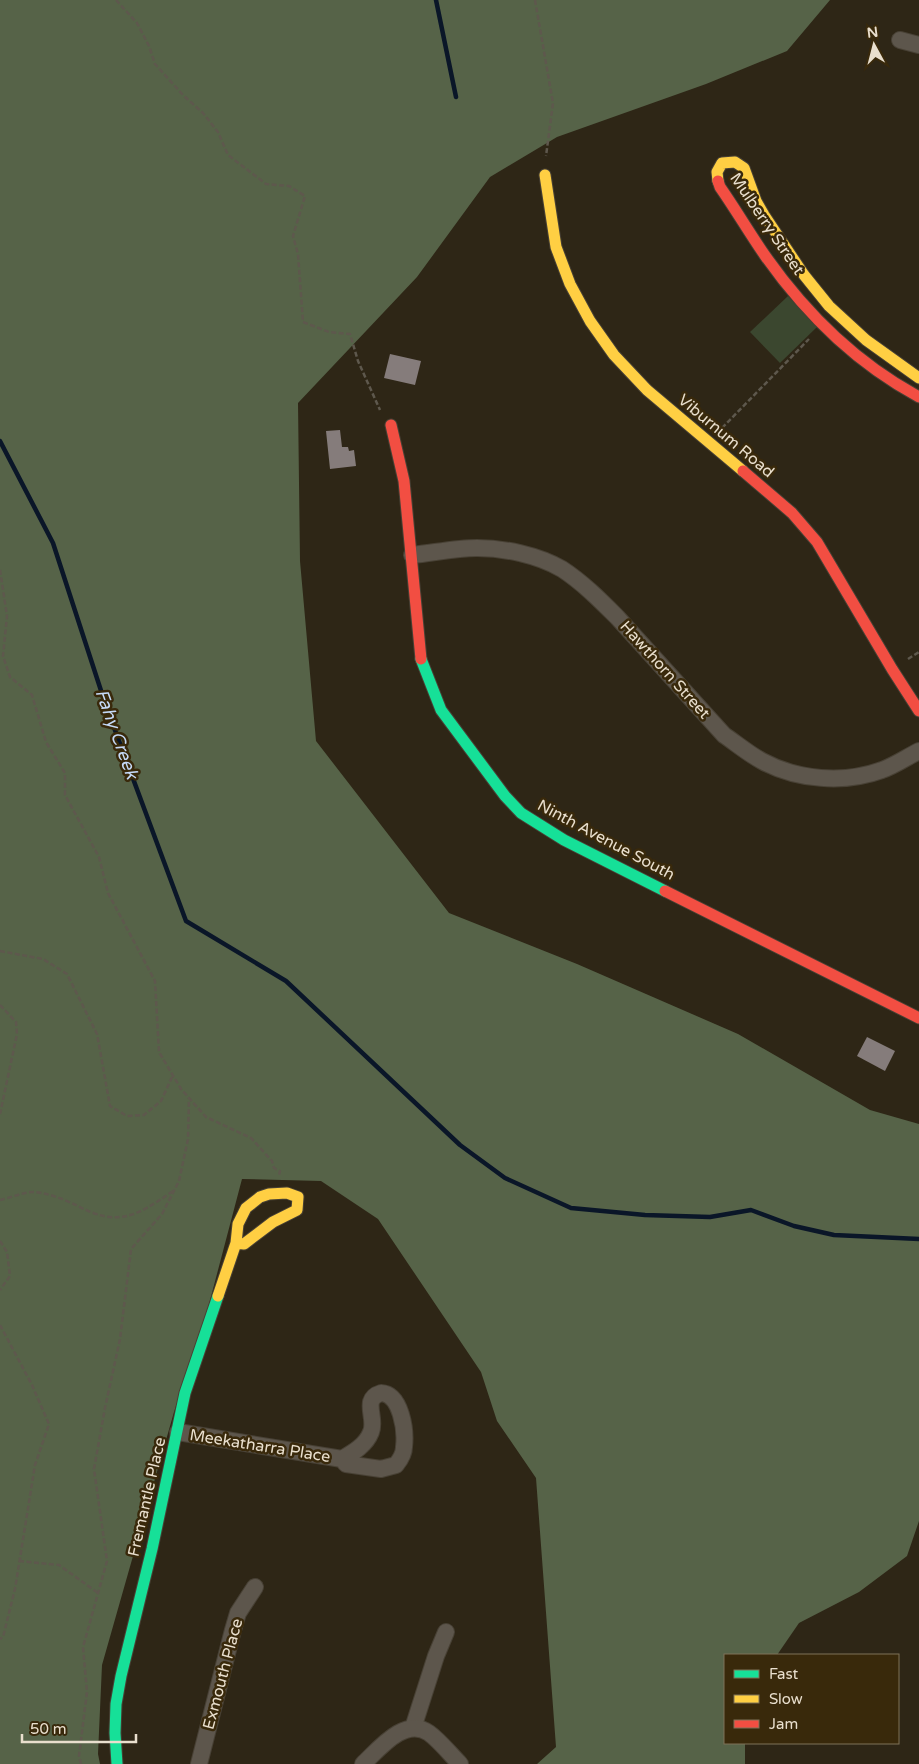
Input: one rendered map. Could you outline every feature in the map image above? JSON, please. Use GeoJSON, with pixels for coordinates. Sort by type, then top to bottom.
{"type":"FeatureCollection","features":[{"type":"Feature","properties":{"kind":"street"},"geometry":{"type":"LineString","coordinates":[[900,40],[919,45]]}},
{"type":"Feature","properties":{"kind":"street","name":"Mulberry Street"},"geometry":{"type":"LineString","coordinates":[[919,378],[889,359],[834,312],[819,294],[764,215],[756,201],[744,168],[735,162],[722,163],[716,173],[720,187],[766,257],[823,326],[867,365],[919,397]]}},
{"type":"Feature","properties":{"kind":"street","name":"Viburnum Road"},"geometry":{"type":"LineString","coordinates":[[545,175],[556,247],[570,284],[590,321],[614,355],[647,390],[792,513],[817,542],[892,669],[919,710]]}},
{"type":"Feature","properties":{"kind":"street","name":"Ninth Avenue South"},"geometry":{"type":"LineString","coordinates":[[391,425],[404,481],[422,663],[441,710],[505,796],[521,813],[564,840],[919,1018]]}},
{"type":"Feature","properties":{"kind":"street","name":"Hawthorn Street"},"geometry":{"type":"LineString","coordinates":[[412,555],[475,548],[500,549],[543,561],[562,569],[593,594],[617,617],[724,735],[763,762],[786,771],[808,776],[833,778],[858,776],[882,770],[919,751]]}},
{"type":"Feature","properties":{"kind":"street"},"geometry":{"type":"LineString","coordinates":[[236,1243],[244,1244],[273,1222],[297,1210],[298,1197],[294,1194],[274,1193]]}},
{"type":"Feature","properties":{"kind":"street","name":"Fremantle Place"},"geometry":{"type":"LineString","coordinates":[[117,1764],[116,1704],[121,1676],[178,1432],[185,1393],[236,1243],[238,1221],[249,1203],[274,1193]]}},
{"type":"Feature","properties":{"kind":"street","name":"Meekatharra Place"},"geometry":{"type":"LineString","coordinates":[[178,1432],[342,1459],[346,1464],[382,1469],[396,1465],[404,1449],[403,1427],[395,1400],[391,1396],[381,1393],[371,1398],[373,1419],[371,1433],[362,1446],[342,1459]]}},
{"type":"Feature","properties":{"kind":"street","name":"Exmouth Place"},"geometry":{"type":"LineString","coordinates":[[199,1764],[238,1613],[255,1587]]}},
{"type":"Feature","properties":{"kind":"street"},"geometry":{"type":"LineString","coordinates":[[413,1728],[436,1656],[446,1632]]}},
{"type":"Feature","properties":{"kind":"street"},"geometry":{"type":"LineString","coordinates":[[364,1764],[396,1735],[403,1730],[413,1728],[427,1732],[460,1764]]}},
{"type":"Feature","properties":{"kind":"path"},"geometry":{"type":"LineString","coordinates":[[116,0],[137,23],[149,46],[155,64],[183,95],[203,113],[218,132],[228,155],[266,184],[289,186],[305,196],[292,236],[298,254],[303,322],[329,332],[350,334],[367,384],[382,414],[391,425]]}},
{"type":"Feature","properties":{"kind":"path"},"geometry":{"type":"LineString","coordinates":[[534,0],[553,103],[545,175]]}},
{"type":"Feature","properties":{"kind":"path"},"geometry":{"type":"LineString","coordinates":[[708,443],[795,352],[823,326]]}},
{"type":"Feature","properties":{"kind":"path"},"geometry":{"type":"LineString","coordinates":[[0,570],[7,616],[3,656],[10,677],[32,696],[46,742],[65,774],[65,795],[99,857],[108,893],[156,981],[160,1052],[181,1089],[206,1117],[251,1138],[265,1152],[272,1161],[274,1168],[280,1171],[274,1193]]}},
{"type":"Feature","properties":{"kind":"path"},"geometry":{"type":"LineString","coordinates":[[0,951],[43,959],[67,974],[97,1034],[110,1106],[127,1116],[144,1116],[161,1101],[173,1075]]}},
{"type":"Feature","properties":{"kind":"path"},"geometry":{"type":"LineString","coordinates":[[0,1005],[16,1022],[17,1034],[0,1114]]}},
{"type":"Feature","properties":{"kind":"path"},"geometry":{"type":"LineString","coordinates":[[81,1764],[79,1756],[88,1692],[83,1647],[107,1561],[94,1469],[120,1339],[131,1249],[162,1214],[179,1181],[188,1140],[189,1098]]}},
{"type":"Feature","properties":{"kind":"path"},"geometry":{"type":"LineString","coordinates":[[0,1200],[34,1192],[62,1198],[91,1213],[120,1219],[146,1210],[175,1189]]}},
{"type":"Feature","properties":{"kind":"path"},"geometry":{"type":"LineString","coordinates":[[0,1241],[7,1252],[10,1276],[0,1290]]}},
{"type":"Feature","properties":{"kind":"path"},"geometry":{"type":"LineString","coordinates":[[0,1325],[32,1385],[49,1424],[35,1465],[15,1589],[4,1637],[0,1639]]}},
{"type":"Feature","properties":{"kind":"path"},"geometry":{"type":"LineString","coordinates":[[19,1561],[59,1565],[98,1593]]}},
{"type":"Feature","properties":{"kind":"green space"},"geometry":{"type":"Polygon","coordinates":[[[0,0],[830,0],[787,51],[706,84],[557,137],[490,177],[417,277],[298,403],[300,561],[316,741],[449,913],[577,964],[738,1034],[870,1110],[919,1124],[919,1521],[907,1556],[859,1592],[799,1623],[778,1654],[724,1654],[724,1744],[745,1744],[745,1764],[537,1764],[556,1747],[536,1478],[497,1421],[481,1372],[378,1219],[321,1181],[242,1179],[208,1308],[174,1412],[102,1665],[98,1754],[100,1764],[0,1764],[0,0]]]}},
{"type":"Feature","properties":{"kind":"green space"},"geometry":{"type":"Polygon","coordinates":[[[788,296],[817,327],[780,363],[750,332],[788,296]]]}},
{"type":"Feature","properties":{"kind":"building"},"geometry":{"type":"Polygon","coordinates":[[[390,354],[421,361],[415,385],[384,378],[390,354]]]}},
{"type":"Feature","properties":{"kind":"building"},"geometry":{"type":"Polygon","coordinates":[[[340,430],[342,447],[348,447],[349,451],[354,450],[356,466],[330,469],[326,431],[340,430]]]}},
{"type":"Feature","properties":{"kind":"building"},"geometry":{"type":"Polygon","coordinates":[[[867,1037],[895,1051],[885,1071],[857,1056],[867,1037]]]}},
{"type":"Feature","properties":{"kind":"waterway"},"geometry":{"type":"LineString","coordinates":[[436,0],[456,97]]}},
{"type":"Feature","properties":{"kind":"waterway","name":"Fahy Creek"},"geometry":{"type":"LineString","coordinates":[[0,441],[53,543],[106,706],[186,921],[286,981],[460,1145],[505,1178],[571,1208],[645,1215],[710,1217],[751,1210],[794,1226],[834,1235],[919,1239]]}},
{"type":"Feature","properties":{"kind":"traffic: fast"},"geometry":{"type":"LineString","coordinates":[[421,659],[441,710],[505,796],[521,813],[564,840],[665,891]]}},
{"type":"Feature","properties":{"kind":"traffic: fast"},"geometry":{"type":"LineString","coordinates":[[117,1764],[116,1704],[121,1676],[152,1549],[185,1393],[218,1296]]}},
{"type":"Feature","properties":{"kind":"traffic: slow"},"geometry":{"type":"LineString","coordinates":[[718,181],[717,172],[722,163],[735,162],[744,168],[756,201],[764,215],[804,275],[829,306],[866,340],[919,378]]}},
{"type":"Feature","properties":{"kind":"traffic: slow"},"geometry":{"type":"LineString","coordinates":[[545,175],[556,247],[570,284],[590,321],[614,355],[647,390],[743,471]]}},
{"type":"Feature","properties":{"kind":"traffic: slow"},"geometry":{"type":"LineString","coordinates":[[218,1296],[236,1243],[238,1224],[246,1208],[260,1197],[269,1194],[287,1193],[298,1197],[297,1210],[273,1222],[244,1244],[236,1243]]}},
{"type":"Feature","properties":{"kind":"traffic: jam"},"geometry":{"type":"LineString","coordinates":[[718,181],[720,187],[766,257],[798,299],[834,336],[854,353],[896,384],[919,397]]}},
{"type":"Feature","properties":{"kind":"traffic: jam"},"geometry":{"type":"LineString","coordinates":[[391,425],[404,481],[421,659]]}},
{"type":"Feature","properties":{"kind":"traffic: jam"},"geometry":{"type":"LineString","coordinates":[[743,471],[792,513],[817,542],[919,711]]}},
{"type":"Feature","properties":{"kind":"traffic: jam"},"geometry":{"type":"LineString","coordinates":[[665,891],[919,1018]]}}]}
